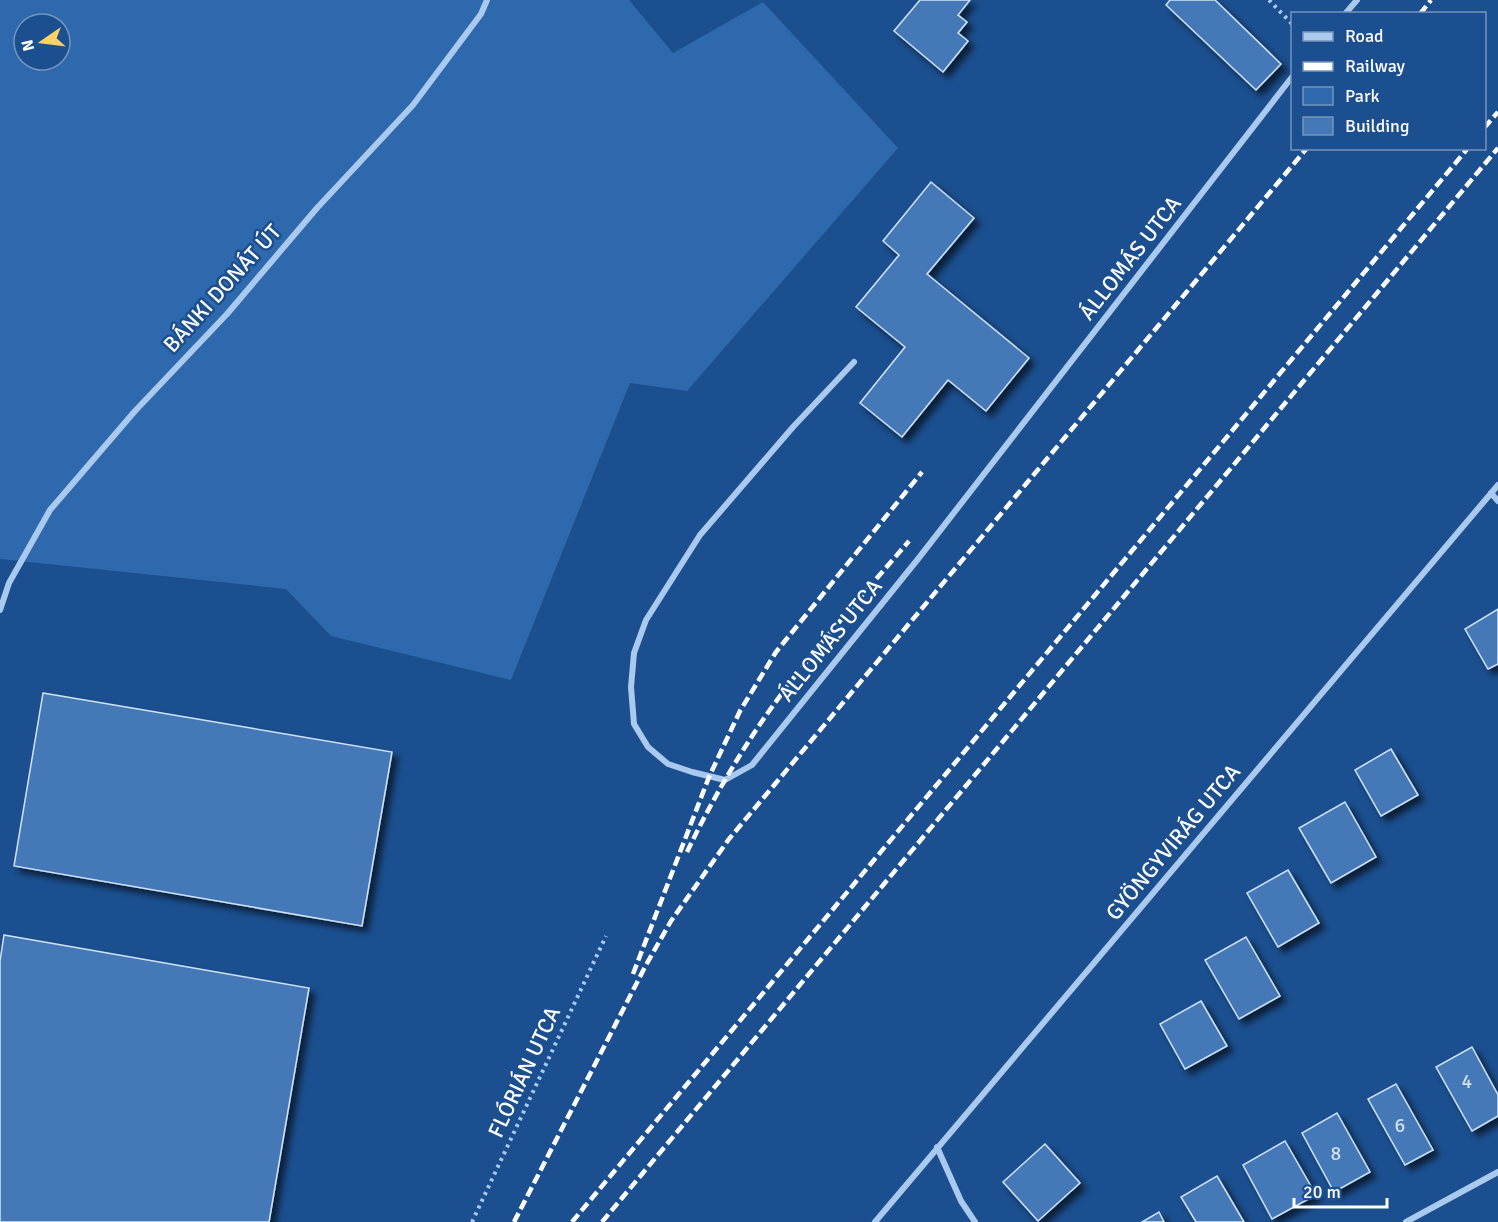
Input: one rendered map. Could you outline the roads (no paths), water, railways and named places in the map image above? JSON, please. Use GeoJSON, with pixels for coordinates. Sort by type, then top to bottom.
{"type":"FeatureCollection","features":[{"type":"Feature","properties":{"kind":"street","name":"BÁNKI DONÁT ÚT"},"geometry":{"type":"LineString","coordinates":[[0,610],[9,583],[50,510],[135,411],[227,314],[317,208],[413,105],[481,14],[487,0]]}},
{"type":"Feature","properties":{"kind":"street"},"geometry":{"type":"LineString","coordinates":[[1347,12],[1357,0]]}},
{"type":"Feature","properties":{"kind":"street","name":"ÁLLOMÁS UTCA"},"geometry":{"type":"LineString","coordinates":[[854,362],[793,427],[700,535],[646,620],[634,653],[632,687],[634,724],[648,747],[668,764],[725,780],[752,765],[918,559],[1291,80]]}},
{"type":"Feature","properties":{"kind":"street","name":"GYÖNGYVIRÁG UTCA"},"geometry":{"type":"LineString","coordinates":[[875,1222],[1498,485]]}},
{"type":"Feature","properties":{"kind":"street"},"geometry":{"type":"LineString","coordinates":[[1491,493],[1498,501]]}},
{"type":"Feature","properties":{"kind":"street"},"geometry":{"type":"LineString","coordinates":[[938,1147],[961,1201],[975,1222]]}},
{"type":"Feature","properties":{"kind":"street"},"geometry":{"type":"LineString","coordinates":[[1406,1222],[1498,1172]]}},
{"type":"Feature","properties":{"kind":"railway"},"geometry":{"type":"LineString","coordinates":[[1422,12],[1431,0]]}},
{"type":"Feature","properties":{"kind":"railway"},"geometry":{"type":"LineString","coordinates":[[1486,126],[1498,112]]}},
{"type":"Feature","properties":{"kind":"railway"},"geometry":{"type":"LineString","coordinates":[[602,1222],[1498,148]]}},
{"type":"Feature","properties":{"kind":"railway"},"geometry":{"type":"LineString","coordinates":[[514,1222],[646,965],[671,921],[729,839],[1305,150]]}},
{"type":"Feature","properties":{"kind":"railway"},"geometry":{"type":"LineString","coordinates":[[572,1222],[1466,150]]}},
{"type":"Feature","properties":{"kind":"railway"},"geometry":{"type":"LineString","coordinates":[[633,974],[709,777],[740,711],[776,652],[922,472]]}},
{"type":"Feature","properties":{"kind":"railway"},"geometry":{"type":"LineString","coordinates":[[687,852],[724,781],[783,691],[909,541]]}}]}
